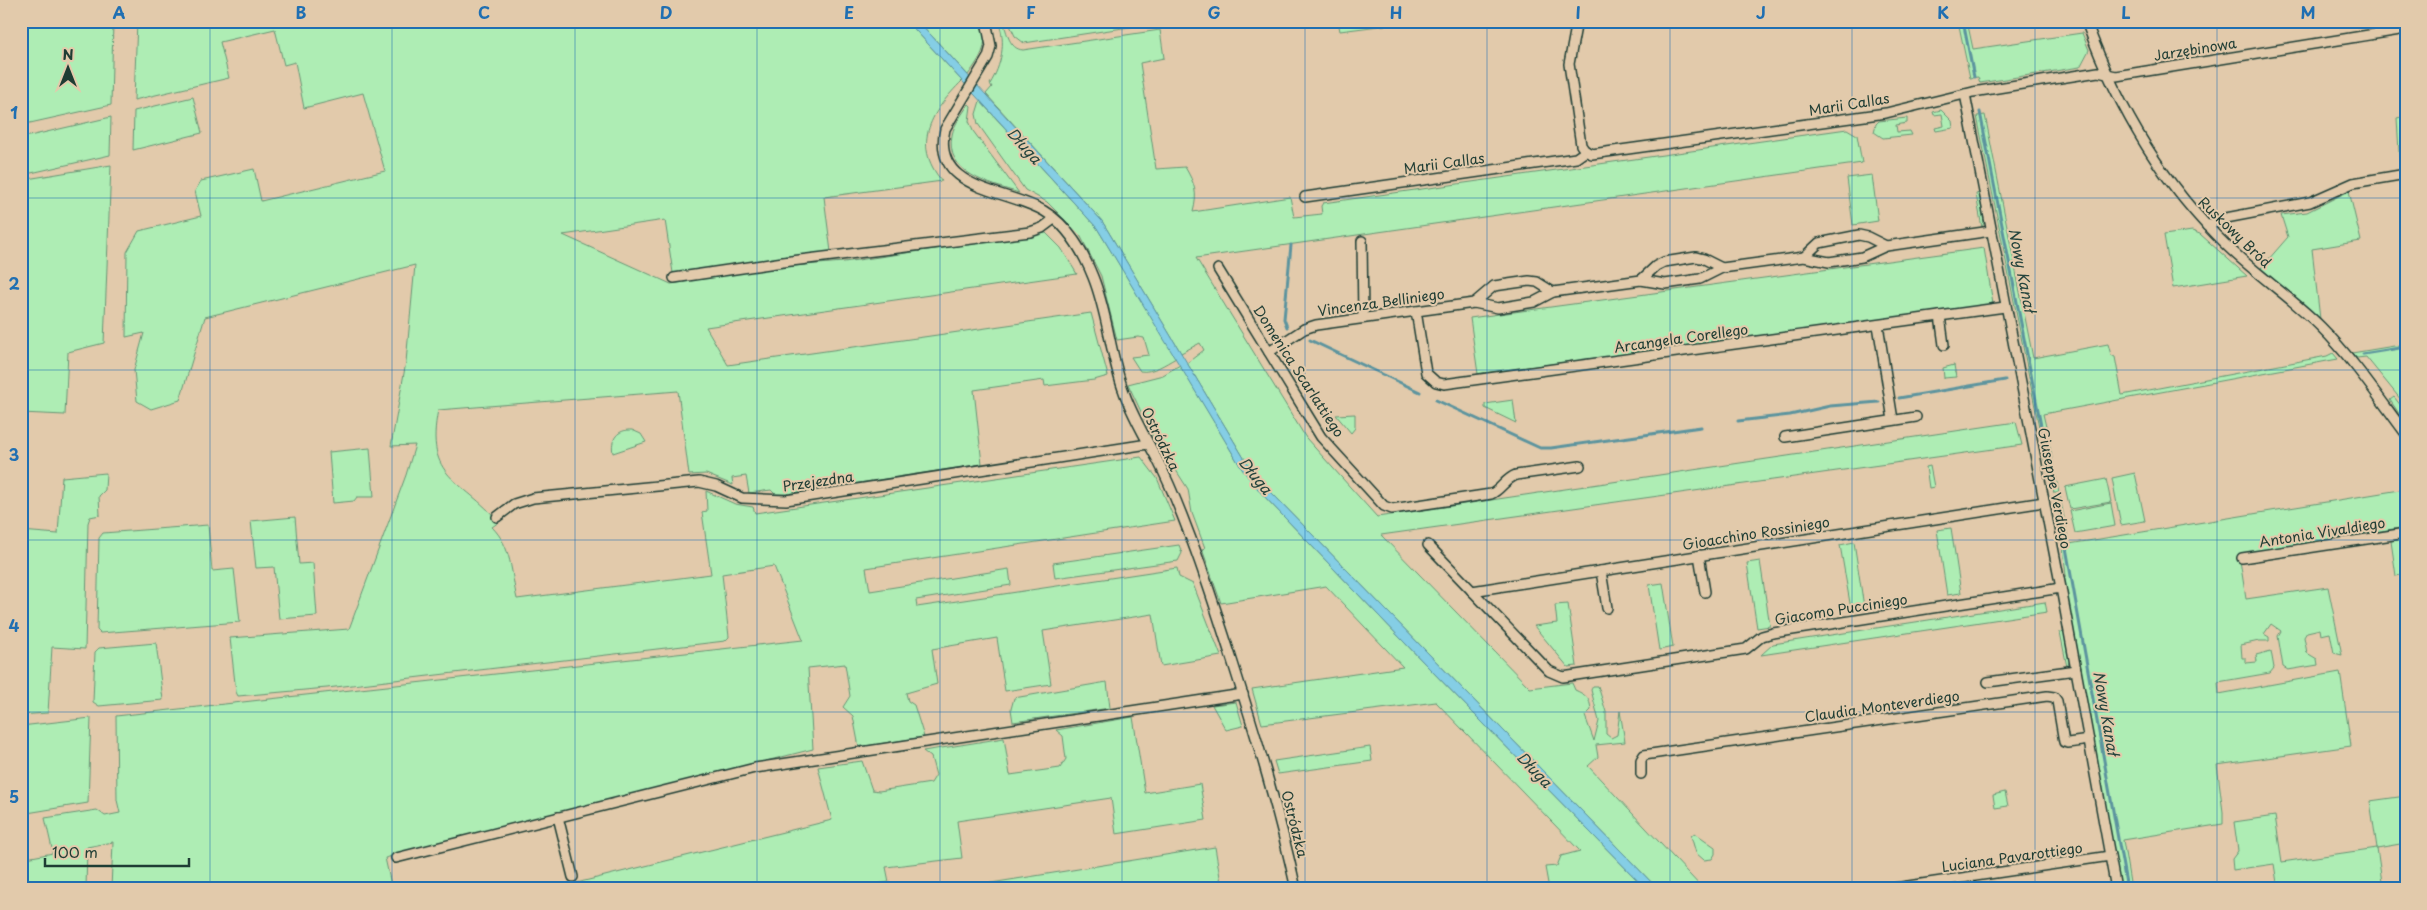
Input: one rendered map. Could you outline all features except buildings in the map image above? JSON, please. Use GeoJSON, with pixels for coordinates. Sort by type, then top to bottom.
{"type":"FeatureCollection","features":[{"type":"Feature","properties":{"kind":"street","name":"Ostródzka"},"geometry":{"type":"LineString","coordinates":[[986,21],[991,46],[988,57],[946,129],[943,138],[945,154],[951,168],[964,180],[1036,207],[1054,219],[1074,240],[1093,276],[1101,300],[1123,390],[1191,537],[1243,694],[1274,796],[1296,889]]}},
{"type":"Feature","properties":{"kind":"street"},"geometry":{"type":"LineString","coordinates":[[1577,21],[1569,64],[1581,145],[1589,153]]}},
{"type":"Feature","properties":{"kind":"street","name":"Ruskowy Bród"},"geometry":{"type":"LineString","coordinates":[[2086,21],[2107,74],[2130,123],[2174,188],[2207,226],[2258,274],[2322,328],[2347,355],[2406,434]]}},
{"type":"Feature","properties":{"kind":"street","name":"Jarzębinowa"},"geometry":{"type":"LineString","coordinates":[[2107,74],[2122,75],[2406,29]]}},
{"type":"Feature","properties":{"kind":"street","name":"Marii Callas"},"geometry":{"type":"LineString","coordinates":[[1305,197],[1576,158],[1589,153],[1865,116],[1908,109],[1965,94],[2098,72],[2107,74]]}},
{"type":"Feature","properties":{"kind":"street","name":"Giuseppe Verdiego"},"geometry":{"type":"LineString","coordinates":[[1965,94],[2061,588],[2116,889]]}},
{"type":"Feature","properties":{"kind":"street"},"geometry":{"type":"LineString","coordinates":[[2207,226],[2226,218],[2310,202],[2352,183],[2406,174]]}},
{"type":"Feature","properties":{"kind":"street"},"geometry":{"type":"LineString","coordinates":[[674,278],[754,266],[1030,232],[1042,228],[1054,219]]}},
{"type":"Feature","properties":{"kind":"street","name":"Vincenza Belliniego"},"geometry":{"type":"LineString","coordinates":[[1269,352],[1310,327],[1362,318],[1474,303],[1498,308],[1534,302],[1553,292],[1641,280],[1666,284],[1700,279],[1722,268],[1804,257],[1829,262],[1862,257],[1886,246],[1991,231]]}},
{"type":"Feature","properties":{"kind":"street"},"geometry":{"type":"LineString","coordinates":[[1804,257],[1819,243],[1851,236],[1868,237],[1886,246]]}},
{"type":"Feature","properties":{"kind":"street"},"geometry":{"type":"LineString","coordinates":[[1362,241],[1362,318]]}},
{"type":"Feature","properties":{"kind":"street"},"geometry":{"type":"LineString","coordinates":[[1641,280],[1656,266],[1664,262],[1696,257],[1722,268]]}},
{"type":"Feature","properties":{"kind":"street","name":"Domenica Scarlattiego"},"geometry":{"type":"LineString","coordinates":[[1218,269],[1321,437],[1384,506],[1392,508],[1491,494],[1496,492],[1509,477],[1580,466]]}},
{"type":"Feature","properties":{"kind":"street"},"geometry":{"type":"LineString","coordinates":[[1474,303],[1494,286],[1529,280],[1537,282],[1553,292]]}},
{"type":"Feature","properties":{"kind":"street","name":"Arcangela Corellego"},"geometry":{"type":"LineString","coordinates":[[1416,311],[1426,373],[1436,382],[1444,384],[2005,307]]}},
{"type":"Feature","properties":{"kind":"street"},"geometry":{"type":"LineString","coordinates":[[1940,316],[1944,345]]}},
{"type":"Feature","properties":{"kind":"street"},"geometry":{"type":"LineString","coordinates":[[1878,325],[1893,420]]}},
{"type":"Feature","properties":{"kind":"street"},"geometry":{"type":"LineString","coordinates":[[1785,437],[1916,417]]}},
{"type":"Feature","properties":{"kind":"street","name":"Przejezdna"},"geometry":{"type":"LineString","coordinates":[[497,517],[514,504],[533,498],[699,482],[716,486],[742,498],[786,500],[1148,444]]}},
{"type":"Feature","properties":{"kind":"street","name":"Gioacchino Rossiniego"},"geometry":{"type":"LineString","coordinates":[[1472,591],[2044,502]]}},
{"type":"Feature","properties":{"kind":"street","name":"Antonia Vivaldiego"},"geometry":{"type":"LineString","coordinates":[[2242,558],[2406,532]]}},
{"type":"Feature","properties":{"kind":"street"},"geometry":{"type":"LineString","coordinates":[[1428,545],[1472,591]]}},
{"type":"Feature","properties":{"kind":"street"},"geometry":{"type":"LineString","coordinates":[[1699,555],[1704,592]]}},
{"type":"Feature","properties":{"kind":"street"},"geometry":{"type":"LineString","coordinates":[[1601,571],[1607,608]]}},
{"type":"Feature","properties":{"kind":"street","name":"Giacomo Pucciniego"},"geometry":{"type":"LineString","coordinates":[[1472,591],[1549,671],[1556,675],[1571,677],[1746,649],[1762,636],[1773,633],[2061,588]]}},
{"type":"Feature","properties":{"kind":"street"},"geometry":{"type":"LineString","coordinates":[[1988,682],[2076,670]]}},
{"type":"Feature","properties":{"kind":"street"},"geometry":{"type":"LineString","coordinates":[[396,858],[755,768],[1243,694]]}},
{"type":"Feature","properties":{"kind":"street","name":"Claudia Monteverdiego"},"geometry":{"type":"LineString","coordinates":[[1641,774],[1641,760],[1644,755],[2047,696],[2054,697],[2057,701],[2064,742],[2089,740]]}},
{"type":"Feature","properties":{"kind":"street"},"geometry":{"type":"LineString","coordinates":[[558,818],[573,877]]}},
{"type":"Feature","properties":{"kind":"street","name":"Luciana Pavarottiego"},"geometry":{"type":"LineString","coordinates":[[1888,889],[2110,856]]}},
{"type":"Feature","properties":{"kind":"green space"},"geometry":{"type":"Polygon","coordinates":[[[26,21],[113,21],[111,105],[21,125],[26,21]]]}},
{"type":"Feature","properties":{"kind":"green space"},"geometry":{"type":"Polygon","coordinates":[[[137,21],[907,21],[962,81],[934,115],[929,128],[927,140],[928,153],[932,167],[942,181],[824,197],[831,252],[702,271],[673,273],[665,220],[563,235],[671,284],[767,268],[844,262],[1046,233],[1061,248],[1077,274],[706,327],[728,365],[1091,313],[1108,376],[1094,380],[1045,386],[1044,380],[974,390],[982,464],[787,494],[775,494],[771,490],[749,493],[746,476],[732,478],[733,485],[706,474],[689,475],[678,391],[438,410],[435,433],[436,451],[441,465],[449,476],[485,507],[499,522],[492,527],[504,543],[512,570],[517,599],[711,574],[702,512],[707,511],[706,491],[735,504],[753,507],[755,513],[1141,457],[1157,478],[1175,521],[866,568],[870,591],[1009,569],[1011,585],[916,600],[917,607],[1177,568],[1179,577],[1193,584],[1221,656],[1161,666],[1153,614],[1043,631],[1051,684],[1005,691],[997,638],[932,649],[937,684],[906,693],[908,701],[914,705],[924,737],[859,747],[853,716],[843,707],[850,696],[845,664],[808,668],[813,749],[385,858],[392,889],[111,889],[113,842],[87,847],[86,889],[21,889],[21,859],[53,853],[45,818],[97,810],[105,816],[120,813],[117,800],[116,716],[803,640],[774,566],[722,574],[729,637],[725,641],[327,688],[238,696],[230,638],[349,629],[406,475],[415,445],[391,446],[406,362],[415,265],[205,317],[180,400],[151,409],[137,401],[134,370],[144,333],[126,337],[127,252],[139,231],[201,216],[195,191],[201,181],[254,169],[261,201],[385,171],[363,93],[304,108],[295,62],[284,65],[275,29],[220,42],[229,78],[134,100],[137,21]]]}},
{"type":"Feature","properties":{"kind":"green space"},"geometry":{"type":"Polygon","coordinates":[[[918,21],[978,21],[984,36],[983,49],[981,56],[968,75],[918,21]]]}},
{"type":"Feature","properties":{"kind":"green space"},"geometry":{"type":"Polygon","coordinates":[[[998,21],[1003,21],[1007,35],[1015,47],[1023,50],[1160,30],[1164,58],[1140,63],[1156,169],[1185,167],[1195,189],[1193,212],[1290,197],[1294,217],[1322,214],[1321,206],[1323,203],[1847,129],[1857,135],[1862,163],[1196,258],[1306,438],[1377,517],[2016,422],[2022,445],[1381,535],[1530,688],[1572,683],[1575,690],[1585,695],[1590,703],[1591,710],[1585,716],[1594,741],[1599,721],[1591,690],[1593,686],[1598,686],[1606,712],[1606,734],[1611,738],[1617,735],[1620,711],[1625,742],[1596,745],[1598,757],[1588,766],[1703,889],[1658,889],[1269,490],[1244,458],[1187,363],[1204,350],[1200,343],[1181,353],[1102,221],[986,94],[992,87],[990,84],[1000,62],[1002,37],[998,21]]]}},
{"type":"Feature","properties":{"kind":"green space"},"geometry":{"type":"Polygon","coordinates":[[[1008,21],[1169,21],[1024,43],[1015,36],[1008,21]]]}},
{"type":"Feature","properties":{"kind":"green space"},"geometry":{"type":"Polygon","coordinates":[[[1338,21],[1418,21],[1340,31],[1338,21]]]}},
{"type":"Feature","properties":{"kind":"green space"},"geometry":{"type":"Polygon","coordinates":[[[1958,21],[1967,21],[1973,49],[2082,33],[2089,50],[2080,67],[1980,83],[1978,77],[1970,78],[1958,21]]]}},
{"type":"Feature","properties":{"kind":"green space"},"geometry":{"type":"Polygon","coordinates":[[[193,97],[202,133],[133,150],[134,111],[193,97]]]}},
{"type":"Feature","properties":{"kind":"green space"},"geometry":{"type":"Polygon","coordinates":[[[980,101],[1097,228],[1176,358],[1154,369],[1140,371],[1131,357],[1149,355],[1144,338],[1117,340],[1101,276],[1080,235],[1047,202],[1025,190],[978,124],[976,114],[980,101]]]}},
{"type":"Feature","properties":{"kind":"green space"},"geometry":{"type":"Polygon","coordinates":[[[969,104],[971,106],[969,121],[973,131],[1019,193],[983,181],[962,168],[955,159],[951,148],[953,131],[969,104]]]}},
{"type":"Feature","properties":{"kind":"green space"},"geometry":{"type":"Polygon","coordinates":[[[1941,110],[1952,121],[1953,128],[1936,131],[1935,128],[1944,126],[1942,114],[1934,115],[1933,112],[1941,110]]]}},
{"type":"Feature","properties":{"kind":"green space"},"geometry":{"type":"Polygon","coordinates":[[[1985,115],[2033,358],[2108,344],[2111,355],[2115,357],[2122,395],[2327,356],[2333,353],[2338,359],[2043,414],[2047,431],[2040,432],[1977,116],[1985,115]]]}},
{"type":"Feature","properties":{"kind":"green space"},"geometry":{"type":"Polygon","coordinates":[[[2406,116],[2406,169],[2400,170],[2397,118],[2406,116]]]}},
{"type":"Feature","properties":{"kind":"green space"},"geometry":{"type":"Polygon","coordinates":[[[111,117],[110,155],[31,173],[21,172],[21,138],[111,117]]]}},
{"type":"Feature","properties":{"kind":"green space"},"geometry":{"type":"Polygon","coordinates":[[[1907,118],[1907,123],[1896,125],[1897,132],[1910,131],[1912,135],[1883,138],[1874,132],[1879,121],[1907,118]]]}},
{"type":"Feature","properties":{"kind":"green space"},"geometry":{"type":"Polygon","coordinates":[[[111,165],[104,343],[68,352],[65,415],[21,413],[21,180],[111,165]]]}},
{"type":"Feature","properties":{"kind":"green space"},"geometry":{"type":"Polygon","coordinates":[[[1872,175],[1878,221],[1853,225],[1847,178],[1872,175]]]}},
{"type":"Feature","properties":{"kind":"green space"},"geometry":{"type":"Polygon","coordinates":[[[2349,191],[2361,241],[2312,249],[2320,319],[2261,268],[2288,237],[2281,215],[2307,212],[2349,191]]]}},
{"type":"Feature","properties":{"kind":"green space"},"geometry":{"type":"Polygon","coordinates":[[[1979,193],[1984,222],[1982,228],[1976,194],[1979,193]]]}},
{"type":"Feature","properties":{"kind":"green space"},"geometry":{"type":"Polygon","coordinates":[[[2192,231],[2200,234],[2247,276],[2173,288],[2164,235],[2192,231]]]}},
{"type":"Feature","properties":{"kind":"green space"},"geometry":{"type":"Polygon","coordinates":[[[1984,248],[1993,304],[1478,374],[1470,318],[1984,248]]]}},
{"type":"Feature","properties":{"kind":"green space"},"geometry":{"type":"Polygon","coordinates":[[[2406,344],[2406,406],[2366,357],[2357,358],[2352,353],[2406,344]]]}},
{"type":"Feature","properties":{"kind":"green space"},"geometry":{"type":"Polygon","coordinates":[[[1180,365],[1242,469],[1262,494],[1428,667],[1646,889],[1549,889],[1545,867],[1557,866],[1561,856],[1580,851],[1436,702],[1262,724],[1252,689],[1403,667],[1326,586],[1221,603],[1202,549],[1205,548],[1192,513],[1188,489],[1165,453],[1161,454],[1128,384],[1163,375],[1180,365]]]}},
{"type":"Feature","properties":{"kind":"green space"},"geometry":{"type":"Polygon","coordinates":[[[1954,365],[1956,377],[1944,378],[1943,368],[1954,365]]]}},
{"type":"Feature","properties":{"kind":"green space"},"geometry":{"type":"Polygon","coordinates":[[[2394,397],[2406,412],[2406,424],[2390,400],[2394,397]]]}},
{"type":"Feature","properties":{"kind":"green space"},"geometry":{"type":"Polygon","coordinates":[[[1513,400],[1516,423],[1485,408],[1485,404],[1513,400]]]}},
{"type":"Feature","properties":{"kind":"green space"},"geometry":{"type":"Polygon","coordinates":[[[1355,414],[1355,428],[1351,433],[1336,415],[1355,414]]]}},
{"type":"Feature","properties":{"kind":"green space"},"geometry":{"type":"Polygon","coordinates":[[[632,430],[641,434],[646,442],[613,453],[612,448],[616,436],[623,431],[632,430]]]}},
{"type":"Feature","properties":{"kind":"green space"},"geometry":{"type":"Polygon","coordinates":[[[2049,443],[2059,493],[2054,493],[2041,448],[2043,444],[2049,443]]]}},
{"type":"Feature","properties":{"kind":"green space"},"geometry":{"type":"Polygon","coordinates":[[[370,448],[374,497],[357,497],[354,501],[333,503],[329,452],[370,448]]]}},
{"type":"Feature","properties":{"kind":"green space"},"geometry":{"type":"Polygon","coordinates":[[[1930,466],[1934,487],[1929,488],[1926,467],[1930,466]]]}},
{"type":"Feature","properties":{"kind":"green space"},"geometry":{"type":"Polygon","coordinates":[[[106,473],[105,490],[99,496],[100,515],[90,517],[88,523],[85,649],[52,647],[48,713],[21,715],[21,531],[58,534],[62,477],[106,473]]]}},
{"type":"Feature","properties":{"kind":"green space"},"geometry":{"type":"Polygon","coordinates":[[[2135,473],[2145,521],[2121,525],[2112,478],[2135,473]]]}},
{"type":"Feature","properties":{"kind":"green space"},"geometry":{"type":"Polygon","coordinates":[[[2106,479],[2111,502],[2070,509],[2065,487],[2106,479]]]}},
{"type":"Feature","properties":{"kind":"green space"},"geometry":{"type":"Polygon","coordinates":[[[2406,489],[2406,527],[2239,554],[2246,599],[2328,587],[2342,655],[2334,653],[2330,633],[2321,635],[2320,629],[2307,632],[2304,637],[2307,653],[2317,659],[2318,665],[2288,670],[2283,667],[2278,636],[2281,631],[2271,624],[2264,634],[2269,637],[2269,641],[2241,645],[2242,658],[2246,658],[2246,663],[2257,662],[2256,655],[2271,651],[2274,668],[2270,673],[2218,682],[2219,694],[2340,672],[2351,746],[2217,765],[2223,824],[2123,840],[2131,889],[2120,889],[2063,577],[2066,576],[2058,498],[2060,497],[2069,544],[2406,489]]]}},
{"type":"Feature","properties":{"kind":"green space"},"geometry":{"type":"Polygon","coordinates":[[[2111,503],[2115,526],[2075,533],[2070,511],[2111,503]]]}},
{"type":"Feature","properties":{"kind":"green space"},"geometry":{"type":"Polygon","coordinates":[[[295,517],[299,564],[313,563],[317,616],[279,619],[274,567],[256,568],[251,521],[295,517]]]}},
{"type":"Feature","properties":{"kind":"green space"},"geometry":{"type":"Polygon","coordinates":[[[208,525],[212,571],[234,569],[240,622],[100,633],[97,630],[99,538],[103,533],[208,525]]]}},
{"type":"Feature","properties":{"kind":"green space"},"geometry":{"type":"Polygon","coordinates":[[[1951,528],[1961,593],[1947,595],[1937,530],[1951,528]]]}},
{"type":"Feature","properties":{"kind":"green space"},"geometry":{"type":"Polygon","coordinates":[[[2406,539],[2406,574],[2396,576],[2391,541],[2406,539]]]}},
{"type":"Feature","properties":{"kind":"green space"},"geometry":{"type":"Polygon","coordinates":[[[1854,542],[1864,607],[1851,609],[1840,545],[1854,542]]]}},
{"type":"Feature","properties":{"kind":"green space"},"geometry":{"type":"Polygon","coordinates":[[[1179,545],[1182,553],[1178,561],[1055,578],[1053,563],[1179,545]]]}},
{"type":"Feature","properties":{"kind":"green space"},"geometry":{"type":"Polygon","coordinates":[[[1760,561],[1770,626],[1757,628],[1747,563],[1760,561]]]}},
{"type":"Feature","properties":{"kind":"green space"},"geometry":{"type":"Polygon","coordinates":[[[1663,583],[1673,647],[1659,650],[1649,585],[1663,583]]]}},
{"type":"Feature","properties":{"kind":"green space"},"geometry":{"type":"Polygon","coordinates":[[[2045,602],[2047,612],[1761,655],[1773,644],[2045,602]]]}},
{"type":"Feature","properties":{"kind":"green space"},"geometry":{"type":"Polygon","coordinates":[[[1568,604],[1577,666],[1568,667],[1534,626],[1557,623],[1555,605],[1568,604]]]}},
{"type":"Feature","properties":{"kind":"green space"},"geometry":{"type":"Polygon","coordinates":[[[2065,631],[2070,660],[2067,667],[2060,632],[2065,631]]]}},
{"type":"Feature","properties":{"kind":"green space"},"geometry":{"type":"Polygon","coordinates":[[[156,643],[163,700],[99,706],[93,702],[95,652],[99,648],[156,643]]]}},
{"type":"Feature","properties":{"kind":"green space"},"geometry":{"type":"Polygon","coordinates":[[[1107,682],[1110,708],[1013,722],[1011,709],[1014,698],[1107,682]]]}},
{"type":"Feature","properties":{"kind":"green space"},"geometry":{"type":"Polygon","coordinates":[[[1236,702],[1243,726],[1226,730],[1212,705],[1236,702]]]}},
{"type":"Feature","properties":{"kind":"green space"},"geometry":{"type":"Polygon","coordinates":[[[1133,717],[1145,793],[1200,784],[1206,820],[1116,834],[1111,798],[957,821],[962,858],[886,867],[889,882],[849,888],[847,882],[816,889],[552,889],[832,820],[818,767],[862,761],[872,790],[879,791],[931,783],[936,775],[931,757],[923,751],[1004,738],[1010,775],[1060,768],[1066,759],[1063,736],[1056,730],[1133,717]]]}},
{"type":"Feature","properties":{"kind":"green space"},"geometry":{"type":"Polygon","coordinates":[[[91,718],[88,803],[21,814],[21,726],[91,718]]]}},
{"type":"Feature","properties":{"kind":"green space"},"geometry":{"type":"Polygon","coordinates":[[[1370,747],[1372,761],[1278,774],[1274,761],[1370,747]]]}},
{"type":"Feature","properties":{"kind":"green space"},"geometry":{"type":"Polygon","coordinates":[[[2005,792],[2008,806],[1995,808],[1993,795],[2005,792]]]}},
{"type":"Feature","properties":{"kind":"green space"},"geometry":{"type":"Polygon","coordinates":[[[2406,796],[2406,843],[2377,848],[2370,801],[2406,796]]]}},
{"type":"Feature","properties":{"kind":"green space"},"geometry":{"type":"Polygon","coordinates":[[[2275,816],[2282,862],[2377,848],[2383,889],[2278,889],[2274,864],[2233,870],[2232,859],[2238,851],[2234,822],[2275,816]]]}},
{"type":"Feature","properties":{"kind":"green space"},"geometry":{"type":"Polygon","coordinates":[[[1695,833],[1715,847],[1715,854],[1712,859],[1704,860],[1696,853],[1691,836],[1695,833]]]}},
{"type":"Feature","properties":{"kind":"green space"},"geometry":{"type":"Polygon","coordinates":[[[1215,847],[1222,889],[954,889],[1215,847]]]}},
{"type":"Feature","properties":{"kind":"water","name":"Długa"},"geometry":{"type":"Polygon","coordinates":[[[907,21],[918,21],[1102,221],[1244,458],[1269,490],[1658,889],[1646,889],[1428,667],[1262,494],[1242,469],[1097,228],[907,21]]]}},
{"type":"Feature","properties":{"kind":"waterway","name":"Nowy Kanał"},"geometry":{"type":"LineString","coordinates":[[1963,21],[1974,77]]}},
{"type":"Feature","properties":{"kind":"waterway","name":"Nowy Kanał"},"geometry":{"type":"LineString","coordinates":[[1980,112],[2042,431]]}},
{"type":"Feature","properties":{"kind":"waterway"},"geometry":{"type":"LineString","coordinates":[[1287,327],[1284,319],[1291,245]]}},
{"type":"Feature","properties":{"kind":"waterway"},"geometry":{"type":"LineString","coordinates":[[1310,340],[1420,392]]}},
{"type":"Feature","properties":{"kind":"waterway"},"geometry":{"type":"LineString","coordinates":[[2363,354],[2406,347]]}},
{"type":"Feature","properties":{"kind":"waterway"},"geometry":{"type":"LineString","coordinates":[[1899,398],[2005,380]]}},
{"type":"Feature","properties":{"kind":"waterway"},"geometry":{"type":"LineString","coordinates":[[1436,400],[1540,448],[1701,427]]}},
{"type":"Feature","properties":{"kind":"waterway"},"geometry":{"type":"LineString","coordinates":[[1738,421],[1790,415],[1830,406],[1879,402]]}},
{"type":"Feature","properties":{"kind":"waterway","name":"Nowy Kanał"},"geometry":{"type":"LineString","coordinates":[[2046,446],[2053,480]]}},
{"type":"Feature","properties":{"kind":"waterway","name":"Nowy Kanał"},"geometry":{"type":"LineString","coordinates":[[2065,542],[2127,889]]}}]}
